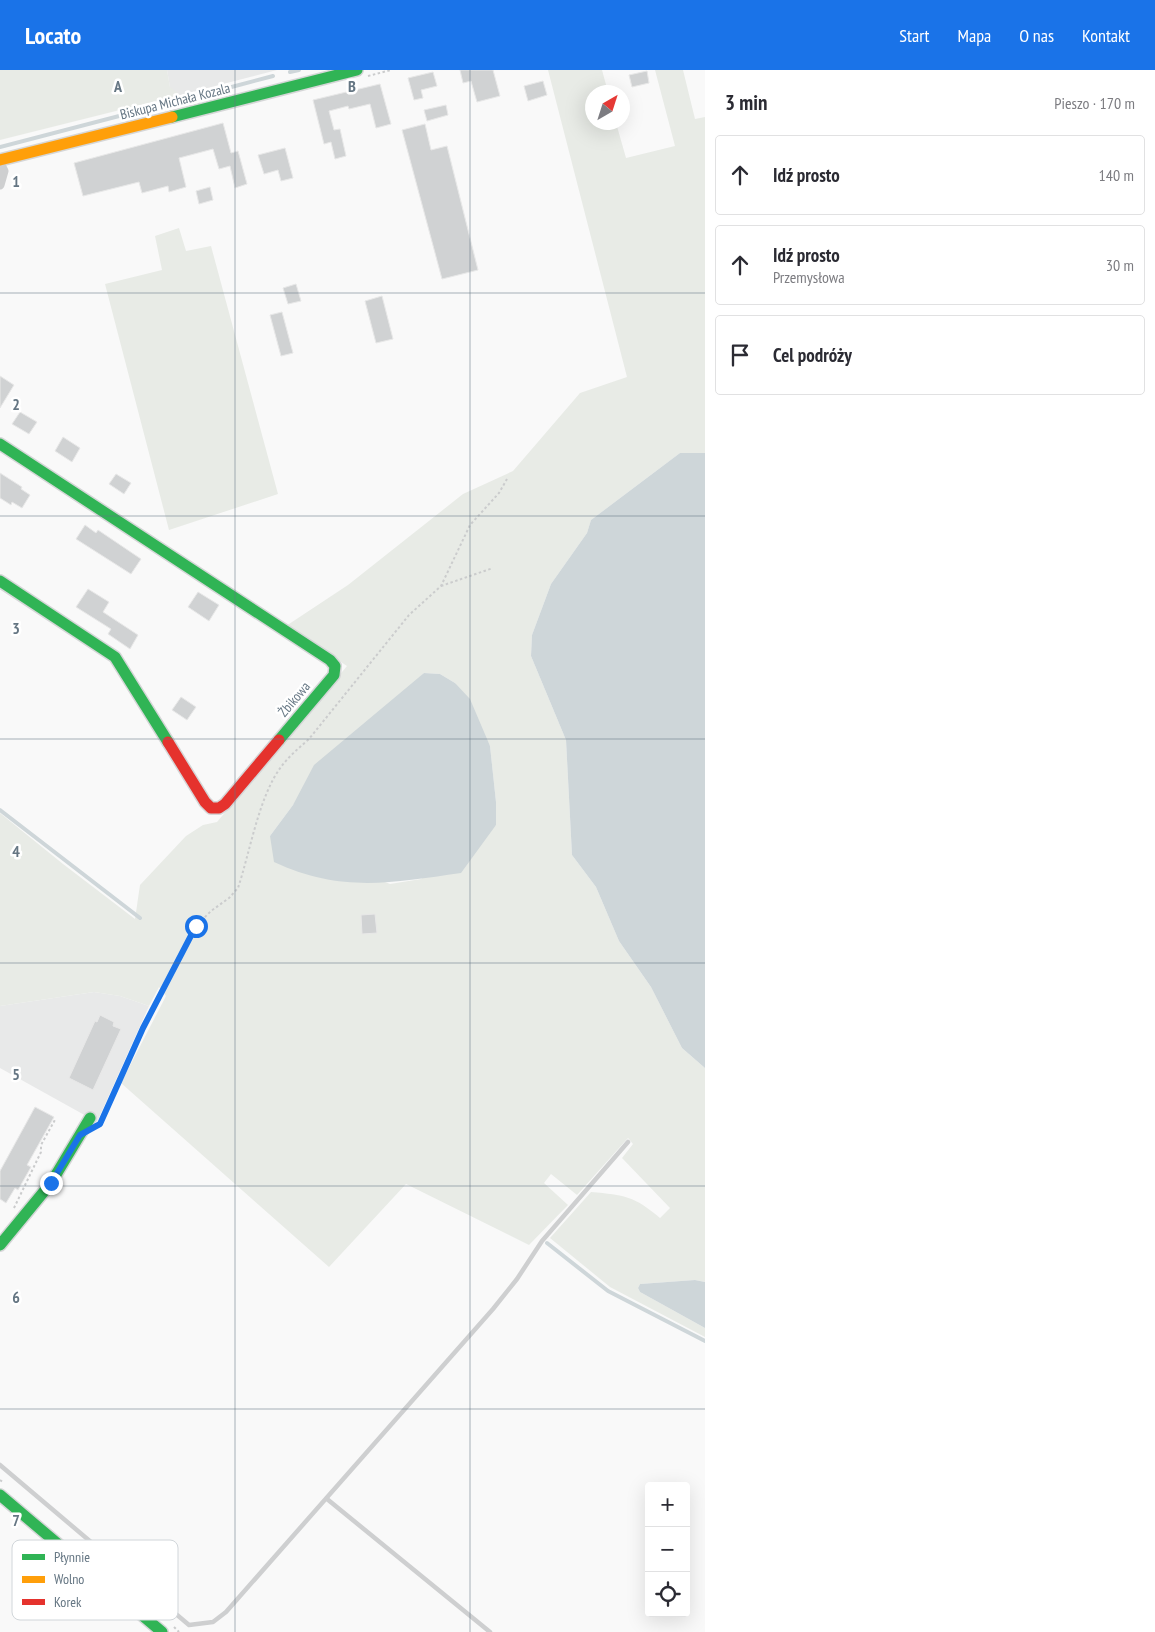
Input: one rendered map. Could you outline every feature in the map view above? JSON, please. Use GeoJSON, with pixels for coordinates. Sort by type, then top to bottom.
{"type":"FeatureCollection","features":[{"type":"Feature","properties":{"kind":"street","name":"Biskupa Michała Kozala"},"geometry":{"type":"LineString","coordinates":[[0,161],[356,70]]}},
{"type":"Feature","properties":{"kind":"street"},"geometry":{"type":"LineString","coordinates":[[0,161],[4,171],[0,185]]}},
{"type":"Feature","properties":{"kind":"street","name":"Żbikowa"},"geometry":{"type":"LineString","coordinates":[[0,444],[330,660],[335,666],[334,674],[225,804],[219,808],[211,808],[205,802],[115,657],[0,581]]}},
{"type":"Feature","properties":{"kind":"street"},"geometry":{"type":"LineString","coordinates":[[0,1245],[51,1183],[95,1121]]}},
{"type":"Feature","properties":{"kind":"street"},"geometry":{"type":"LineString","coordinates":[[0,1495],[53,1540]]}},
{"type":"Feature","properties":{"kind":"street"},"geometry":{"type":"LineString","coordinates":[[148,1620],[162,1632]]}},
{"type":"Feature","properties":{"kind":"lane"},"geometry":{"type":"LineString","coordinates":[[178,1616],[189,1625],[213,1622],[222,1616],[327,1499],[517,1279],[542,1241],[628,1142]]}},
{"type":"Feature","properties":{"kind":"lane"},"geometry":{"type":"LineString","coordinates":[[0,1465],[89,1540]]}},
{"type":"Feature","properties":{"kind":"lane"},"geometry":{"type":"LineString","coordinates":[[327,1499],[490,1632]]}},
{"type":"Feature","properties":{"kind":"path"},"geometry":{"type":"LineString","coordinates":[[95,1121],[196,926],[238,888],[268,792],[275,776],[290,756],[309,739],[409,615],[441,586],[470,525],[500,493],[508,479]]}},
{"type":"Feature","properties":{"kind":"path"},"geometry":{"type":"LineString","coordinates":[[441,586],[494,568]]}},
{"type":"Feature","properties":{"kind":"path"},"geometry":{"type":"LineString","coordinates":[[12,1213],[41,1152],[41,1144],[56,1118]]}},
{"type":"Feature","properties":{"kind":"shaded area"},"geometry":{"type":"Polygon","coordinates":[[[0,70],[167,70],[170,87],[180,95],[0,140],[0,70]]]}},
{"type":"Feature","properties":{"kind":"shaded area"},"geometry":{"type":"Polygon","coordinates":[[[167,70],[277,70],[180,95],[170,88],[167,70]]]}},
{"type":"Feature","properties":{"kind":"shaded area"},"geometry":{"type":"Polygon","coordinates":[[[548,70],[602,70],[606,85],[585,85],[585,130],[618,130],[626,158],[675,146],[655,70],[683,70],[695,119],[705,117],[705,453],[680,453],[591,520],[587,533],[551,584],[532,635],[531,656],[566,740],[572,855],[596,887],[619,941],[651,987],[682,1048],[705,1068],[705,1282],[695,1280],[640,1284],[638,1288],[640,1292],[705,1328],[705,1337],[610,1287],[550,1238],[591,1192],[612,1194],[636,1201],[660,1218],[670,1208],[622,1158],[633,1144],[628,1138],[577,1195],[551,1174],[544,1183],[568,1205],[529,1245],[406,1184],[329,1267],[121,1083],[166,996],[159,987],[149,1006],[120,996],[94,992],[0,1006],[0,813],[135,919],[140,885],[186,836],[203,825],[217,822],[347,666],[286,626],[348,585],[463,494],[513,471],[580,393],[627,377],[548,70]],[[424,673],[293,805],[270,836],[390,884],[421,879],[496,825],[496,802],[490,746],[455,683],[440,674],[424,673]]]}},
{"type":"Feature","properties":{"kind":"shaded area"},"geometry":{"type":"Polygon","coordinates":[[[179,228],[186,251],[211,246],[278,494],[169,530],[105,284],[162,270],[155,236],[179,228]]]}},
{"type":"Feature","properties":{"kind":"shaded area"},"geometry":{"type":"Polygon","coordinates":[[[680,453],[705,453],[705,1068],[682,1048],[651,987],[619,941],[596,887],[572,855],[566,740],[531,656],[532,635],[551,584],[587,533],[591,520],[680,453]]]}},
{"type":"Feature","properties":{"kind":"shaded area"},"geometry":{"type":"Polygon","coordinates":[[[424,673],[440,674],[455,683],[470,699],[490,746],[496,802],[496,825],[461,873],[388,882],[344,882],[298,872],[274,862],[270,836],[293,805],[314,765],[424,673]]]}},
{"type":"Feature","properties":{"kind":"shaded area"},"geometry":{"type":"Polygon","coordinates":[[[94,992],[120,996],[149,1006],[97,1122],[0,1068],[0,1006],[94,992]]]}},
{"type":"Feature","properties":{"kind":"shaded area"},"geometry":{"type":"Polygon","coordinates":[[[695,1280],[705,1282],[705,1328],[640,1292],[638,1288],[640,1284],[695,1280]]]}},
{"type":"Feature","properties":{"kind":"building"},"geometry":{"type":"Polygon","coordinates":[[[460,70],[493,70],[500,96],[477,102],[471,81],[463,83],[460,70]]]}},
{"type":"Feature","properties":{"kind":"building"},"geometry":{"type":"Polygon","coordinates":[[[647,71],[649,83],[632,87],[629,75],[647,71]]]}},
{"type":"Feature","properties":{"kind":"building"},"geometry":{"type":"Polygon","coordinates":[[[433,72],[437,86],[421,90],[423,98],[414,100],[408,78],[433,72]]]}},
{"type":"Feature","properties":{"kind":"building"},"geometry":{"type":"Polygon","coordinates":[[[543,81],[547,95],[528,101],[524,86],[543,81]]]}},
{"type":"Feature","properties":{"kind":"building"},"geometry":{"type":"Polygon","coordinates":[[[380,84],[391,124],[376,128],[370,104],[349,109],[348,106],[329,111],[334,130],[340,129],[346,156],[335,159],[331,142],[324,144],[313,100],[380,84]]]}},
{"type":"Feature","properties":{"kind":"building"},"geometry":{"type":"Polygon","coordinates":[[[446,105],[448,115],[427,121],[424,110],[446,105]]]}},
{"type":"Feature","properties":{"kind":"building"},"geometry":{"type":"Polygon","coordinates":[[[223,123],[231,153],[238,151],[247,184],[235,188],[230,166],[219,169],[213,149],[179,158],[186,187],[169,192],[168,186],[142,193],[139,182],[83,196],[74,163],[223,123]]]}},
{"type":"Feature","properties":{"kind":"building"},"geometry":{"type":"Polygon","coordinates":[[[425,124],[431,150],[447,146],[478,270],[442,279],[402,130],[425,124]]]}},
{"type":"Feature","properties":{"kind":"building"},"geometry":{"type":"Polygon","coordinates":[[[285,148],[293,178],[281,181],[278,170],[264,174],[258,155],[285,148]]]}},
{"type":"Feature","properties":{"kind":"building"},"geometry":{"type":"Polygon","coordinates":[[[210,187],[213,200],[199,204],[196,191],[210,187]]]}},
{"type":"Feature","properties":{"kind":"building"},"geometry":{"type":"Polygon","coordinates":[[[296,284],[301,301],[288,304],[283,288],[296,284]]]}},
{"type":"Feature","properties":{"kind":"building"},"geometry":{"type":"Polygon","coordinates":[[[382,296],[393,339],[376,343],[365,301],[382,296]]]}},
{"type":"Feature","properties":{"kind":"building"},"geometry":{"type":"Polygon","coordinates":[[[282,312],[293,353],[281,356],[270,315],[282,312]]]}},
{"type":"Feature","properties":{"kind":"building"},"geometry":{"type":"Polygon","coordinates":[[[0,376],[14,385],[0,408],[0,376]]]}},
{"type":"Feature","properties":{"kind":"building"},"geometry":{"type":"Polygon","coordinates":[[[20,412],[37,422],[29,434],[12,424],[20,412]]]}},
{"type":"Feature","properties":{"kind":"building"},"geometry":{"type":"Polygon","coordinates":[[[63,437],[80,448],[72,462],[55,451],[63,437]]]}},
{"type":"Feature","properties":{"kind":"building"},"geometry":{"type":"Polygon","coordinates":[[[0,473],[22,487],[21,489],[30,495],[22,508],[12,502],[11,505],[0,498],[0,473]]]}},
{"type":"Feature","properties":{"kind":"building"},"geometry":{"type":"Polygon","coordinates":[[[116,474],[131,483],[124,494],[109,484],[116,474]]]}},
{"type":"Feature","properties":{"kind":"building"},"geometry":{"type":"Polygon","coordinates":[[[85,525],[96,533],[98,530],[141,559],[131,574],[76,539],[85,525]]]}},
{"type":"Feature","properties":{"kind":"building"},"geometry":{"type":"Polygon","coordinates":[[[88,589],[109,602],[103,612],[138,635],[130,649],[108,634],[111,629],[76,607],[88,589]]]}},
{"type":"Feature","properties":{"kind":"building"},"geometry":{"type":"Polygon","coordinates":[[[198,592],[219,605],[209,621],[188,607],[198,592]]]}},
{"type":"Feature","properties":{"kind":"building"},"geometry":{"type":"Polygon","coordinates":[[[181,697],[196,707],[187,720],[172,710],[181,697]]]}},
{"type":"Feature","properties":{"kind":"building"},"geometry":{"type":"Polygon","coordinates":[[[375,914],[377,933],[362,934],[361,915],[375,914]]]}},
{"type":"Feature","properties":{"kind":"building"},"geometry":{"type":"Polygon","coordinates":[[[100,1015],[114,1022],[113,1026],[121,1029],[93,1090],[69,1078],[95,1021],[97,1022],[100,1015]]]}},
{"type":"Feature","properties":{"kind":"building"},"geometry":{"type":"Polygon","coordinates":[[[35,1107],[54,1117],[27,1165],[31,1167],[18,1190],[15,1188],[6,1203],[0,1199],[0,1171],[35,1107]]]}},
{"type":"Feature","properties":{"kind":"waterway"},"geometry":{"type":"LineString","coordinates":[[290,72],[299,70]]}},
{"type":"Feature","properties":{"kind":"waterway"},"geometry":{"type":"LineString","coordinates":[[224,89],[273,76]]}},
{"type":"Feature","properties":{"kind":"waterway"},"geometry":{"type":"LineString","coordinates":[[183,99],[214,92]]}},
{"type":"Feature","properties":{"kind":"waterway"},"geometry":{"type":"LineString","coordinates":[[0,147],[169,103]]}},
{"type":"Feature","properties":{"kind":"waterway"},"geometry":{"type":"LineString","coordinates":[[0,810],[140,918]]}},
{"type":"Feature","properties":{"kind":"waterway"},"geometry":{"type":"LineString","coordinates":[[547,1243],[608,1291],[705,1341]]}},
{"type":"Feature","properties":{"kind":"traffic: fast"},"geometry":{"type":"LineString","coordinates":[[172,117],[357,70]]}},
{"type":"Feature","properties":{"kind":"traffic: fast"},"geometry":{"type":"LineString","coordinates":[[0,444],[330,660],[335,666],[334,675],[279,740]]}},
{"type":"Feature","properties":{"kind":"traffic: fast"},"geometry":{"type":"LineString","coordinates":[[0,581],[115,657],[168,742]]}},
{"type":"Feature","properties":{"kind":"traffic: fast"},"geometry":{"type":"LineString","coordinates":[[0,1245],[51,1183],[90,1118]]}},
{"type":"Feature","properties":{"kind":"traffic: fast"},"geometry":{"type":"LineString","coordinates":[[0,1495],[53,1540]]}},
{"type":"Feature","properties":{"kind":"traffic: fast"},"geometry":{"type":"LineString","coordinates":[[148,1620],[162,1632]]}},
{"type":"Feature","properties":{"kind":"traffic: slow"},"geometry":{"type":"LineString","coordinates":[[0,160],[172,117]]}},
{"type":"Feature","properties":{"kind":"traffic: jam"},"geometry":{"type":"LineString","coordinates":[[168,742],[205,802],[211,808],[219,808],[225,804],[279,740]]}},
{"type":"Feature","properties":{"kind":"route"},"geometry":{"type":"LineString","coordinates":[[51,1183],[80,1135],[100,1124],[143,1028],[196,926]]}}]}
